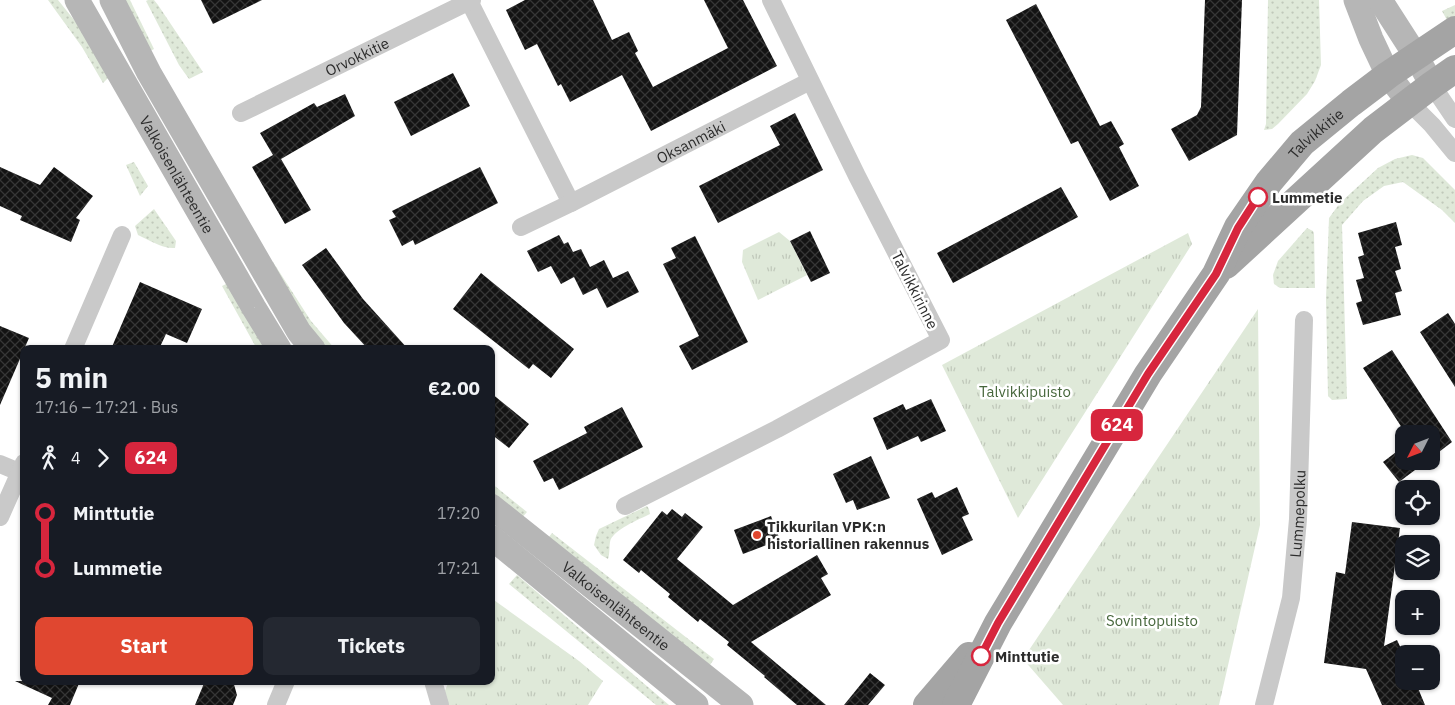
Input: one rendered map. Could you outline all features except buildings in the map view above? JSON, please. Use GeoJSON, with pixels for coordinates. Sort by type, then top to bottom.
{"type":"FeatureCollection","features":[{"type":"Feature","properties":{"kind":"main road","name":"Valkoisenlähteentie"},"geometry":{"type":"LineString","coordinates":[[77,0],[244,291],[278,345]]}},
{"type":"Feature","properties":{"kind":"main road","name":"Valkoisenlähteentie"},"geometry":{"type":"LineString","coordinates":[[112,0],[149,73],[299,332],[310,345]]}},
{"type":"Feature","properties":{"kind":"main road"},"geometry":{"type":"LineString","coordinates":[[1356,0],[1371,39],[1388,75],[1409,102]]}},
{"type":"Feature","properties":{"kind":"main road"},"geometry":{"type":"LineString","coordinates":[[1380,0],[1432,85]]}},
{"type":"Feature","properties":{"kind":"main road","name":"Talvikkitie"},"geometry":{"type":"LineString","coordinates":[[956,705],[998,623],[1148,374],[1216,274],[1238,228],[1269,182],[1302,143],[1388,75],[1455,30]]}},
{"type":"Feature","properties":{"kind":"main road","name":"Talvikkitie"},"geometry":{"type":"LineString","coordinates":[[1216,274],[1369,134],[1455,69]]}},
{"type":"Feature","properties":{"kind":"main road","name":"Valkoisenlähteentie"},"geometry":{"type":"LineString","coordinates":[[495,509],[741,705]]}},
{"type":"Feature","properties":{"kind":"main road","name":"Valkoisenlähteentie"},"geometry":{"type":"LineString","coordinates":[[495,540],[696,705]]}},
{"type":"Feature","properties":{"kind":"main road","name":"Talvikkitie"},"geometry":{"type":"LineString","coordinates":[[927,705],[998,623]]}},
{"type":"Feature","properties":{"kind":"street","name":"Talvikkirinne"},"geometry":{"type":"LineString","coordinates":[[625,506],[777,429],[940,340],[861,185],[771,0]]}},
{"type":"Feature","properties":{"kind":"street","name":"Orvokkitie"},"geometry":{"type":"LineString","coordinates":[[242,113],[471,1]]}},
{"type":"Feature","properties":{"kind":"street"},"geometry":{"type":"LineString","coordinates":[[471,1],[571,203]]}},
{"type":"Feature","properties":{"kind":"street","name":"Oksanmäki"},"geometry":{"type":"LineString","coordinates":[[521,227],[810,81]]}},
{"type":"Feature","properties":{"kind":"street"},"geometry":{"type":"LineString","coordinates":[[1432,85],[1455,119]]}},
{"type":"Feature","properties":{"kind":"street"},"geometry":{"type":"LineString","coordinates":[[1409,102],[1432,125],[1455,153]]}},
{"type":"Feature","properties":{"kind":"street"},"geometry":{"type":"LineString","coordinates":[[75,345],[122,235]]}},
{"type":"Feature","properties":{"kind":"street","name":"Lummepolku"},"geometry":{"type":"LineString","coordinates":[[1264,705],[1291,598],[1298,519],[1304,320]]}},
{"type":"Feature","properties":{"kind":"street"},"geometry":{"type":"LineString","coordinates":[[0,464],[20,469]]}},
{"type":"Feature","properties":{"kind":"street"},"geometry":{"type":"LineString","coordinates":[[0,517],[20,474]]}},
{"type":"Feature","properties":{"kind":"street"},"geometry":{"type":"LineString","coordinates":[[276,705],[284,685]]}},
{"type":"Feature","properties":{"kind":"street"},"geometry":{"type":"LineString","coordinates":[[434,685],[440,705]]}},
{"type":"Feature","properties":{"kind":"green space"},"geometry":{"type":"Polygon","coordinates":[[[48,0],[58,0],[79,26],[109,77],[103,83],[82,47],[48,0]]]}},
{"type":"Feature","properties":{"kind":"green space"},"geometry":{"type":"Polygon","coordinates":[[[120,0],[130,0],[154,49],[148,52],[120,0]]]}},
{"type":"Feature","properties":{"kind":"green space"},"geometry":{"type":"Polygon","coordinates":[[[154,0],[158,5],[203,72],[189,79],[179,65],[146,1],[154,0]]]}},
{"type":"Feature","properties":{"kind":"green space"},"geometry":{"type":"Polygon","coordinates":[[[1268,0],[1319,0],[1321,65],[1315,81],[1307,94],[1278,124],[1272,129],[1264,130],[1266,124],[1268,0]]]}},
{"type":"Feature","properties":{"kind":"green space"},"geometry":{"type":"Polygon","coordinates":[[[1455,5],[1455,18],[1448,22],[1442,11],[1455,5]]]}},
{"type":"Feature","properties":{"kind":"green space"},"geometry":{"type":"Polygon","coordinates":[[[1412,155],[1423,158],[1455,190],[1455,223],[1442,210],[1403,182],[1384,186],[1363,201],[1342,225],[1347,399],[1332,400],[1328,396],[1326,299],[1329,218],[1340,203],[1378,168],[1395,159],[1412,155]]]}},
{"type":"Feature","properties":{"kind":"green space"},"geometry":{"type":"Polygon","coordinates":[[[134,162],[148,186],[140,196],[126,165],[134,162]]]}},
{"type":"Feature","properties":{"kind":"green space"},"geometry":{"type":"Polygon","coordinates":[[[154,209],[176,241],[175,248],[161,246],[138,235],[135,226],[154,209]]]}},
{"type":"Feature","properties":{"kind":"green space"},"geometry":{"type":"Polygon","coordinates":[[[1307,228],[1313,231],[1314,234],[1315,288],[1280,288],[1274,284],[1273,275],[1278,261],[1307,228]]]}},
{"type":"Feature","properties":{"kind":"green space"},"geometry":{"type":"Polygon","coordinates":[[[779,232],[790,241],[807,275],[758,300],[742,262],[743,250],[779,232]]]}},
{"type":"Feature","properties":{"kind":"green space","name":"Talvikkipuisto"},"geometry":{"type":"Polygon","coordinates":[[[1188,233],[1192,244],[1018,518],[942,365],[1188,233]]]}},
{"type":"Feature","properties":{"kind":"green space"},"geometry":{"type":"Polygon","coordinates":[[[273,262],[311,321],[332,345],[319,345],[267,266],[273,262]]]}},
{"type":"Feature","properties":{"kind":"green space"},"geometry":{"type":"Polygon","coordinates":[[[228,283],[264,345],[255,345],[222,286],[228,283]]]}},
{"type":"Feature","properties":{"kind":"green space","name":"Sovintopuisto"},"geometry":{"type":"Polygon","coordinates":[[[1258,309],[1260,525],[1219,705],[1063,705],[1023,659],[1258,309]]]}},
{"type":"Feature","properties":{"kind":"green space"},"geometry":{"type":"Polygon","coordinates":[[[495,486],[527,512],[519,521],[495,501],[495,486]]]}},
{"type":"Feature","properties":{"kind":"green space"},"geometry":{"type":"Polygon","coordinates":[[[647,506],[650,514],[627,525],[612,538],[608,559],[601,555],[594,545],[599,529],[647,506]]]}},
{"type":"Feature","properties":{"kind":"green space"},"geometry":{"type":"Polygon","coordinates":[[[552,533],[714,659],[710,665],[545,542],[552,533]]]}},
{"type":"Feature","properties":{"kind":"green space"},"geometry":{"type":"Polygon","coordinates":[[[517,575],[669,705],[656,705],[509,584],[517,575]]]}},
{"type":"Feature","properties":{"kind":"green space"},"geometry":{"type":"Polygon","coordinates":[[[495,601],[579,661],[603,681],[588,705],[445,705],[443,695],[447,685],[495,685],[495,601]]]}},
{"type":"Feature","properties":{"kind":"bus line","name":"624"},"geometry":{"type":"LineString","coordinates":[[981,656],[998,623],[1148,374],[1216,274],[1238,228],[1258,197]]}},
{"type":"Feature","properties":{"kind":"place","name":"Lummetie"},"geometry":{"type":"Point","coordinates":[1258,197]}},
{"type":"Feature","properties":{"kind":"place","name":"Tikkurilan VPK:n historiallinen rakennus"},"geometry":{"type":"Point","coordinates":[757,535]}},
{"type":"Feature","properties":{"kind":"place","name":"Minttutie"},"geometry":{"type":"Point","coordinates":[981,656]}}]}
